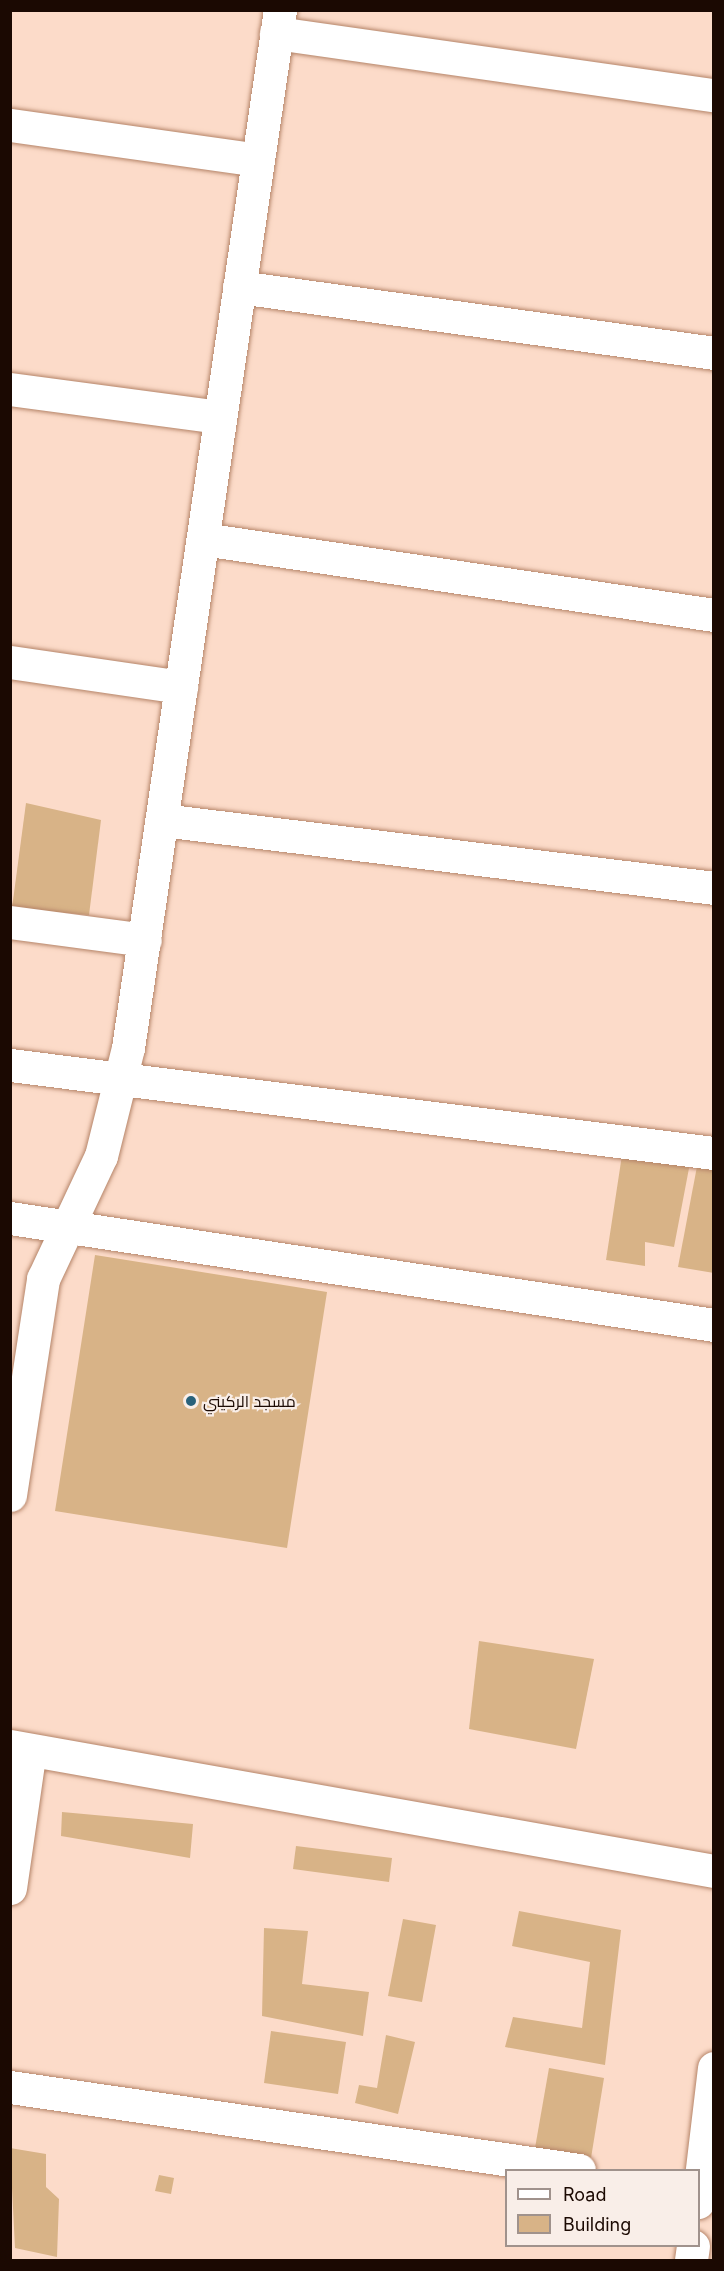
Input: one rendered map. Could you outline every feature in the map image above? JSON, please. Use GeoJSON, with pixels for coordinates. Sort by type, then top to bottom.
{"type":"FeatureCollection","features":[{"type":"Feature","properties":{"kind":"street"},"geometry":{"type":"LineString","coordinates":[[10,1495],[43,1280],[72,1224],[101,1156],[122,1079],[145,940],[278,22],[714,95]]}},
{"type":"Feature","properties":{"kind":"street"},"geometry":{"type":"LineString","coordinates":[[10,125],[258,160]]}},
{"type":"Feature","properties":{"kind":"street"},"geometry":{"type":"LineString","coordinates":[[239,287],[714,353]]}},
{"type":"Feature","properties":{"kind":"street"},"geometry":{"type":"LineString","coordinates":[[10,390],[219,417]]}},
{"type":"Feature","properties":{"kind":"street"},"geometry":{"type":"LineString","coordinates":[[203,539],[714,615]]}},
{"type":"Feature","properties":{"kind":"street"},"geometry":{"type":"LineString","coordinates":[[10,662],[181,687]]}},
{"type":"Feature","properties":{"kind":"street"},"geometry":{"type":"LineString","coordinates":[[162,820],[714,888]]}},
{"type":"Feature","properties":{"kind":"street"},"geometry":{"type":"LineString","coordinates":[[10,922],[145,940]]}},
{"type":"Feature","properties":{"kind":"street"},"geometry":{"type":"LineString","coordinates":[[10,1065],[714,1153]]}},
{"type":"Feature","properties":{"kind":"street"},"geometry":{"type":"LineString","coordinates":[[10,1218],[72,1224],[714,1324]]}},
{"type":"Feature","properties":{"kind":"street"},"geometry":{"type":"LineString","coordinates":[[10,1888],[20,1748],[714,1871]]}},
{"type":"Feature","properties":{"kind":"street"},"geometry":{"type":"LineString","coordinates":[[700,2185],[714,2068]]}},
{"type":"Feature","properties":{"kind":"street"},"geometry":{"type":"LineString","coordinates":[[10,2087],[572,2169]]}},
{"type":"Feature","properties":{"kind":"building"},"geometry":{"type":"Polygon","coordinates":[[[26,803],[101,820],[89,915],[12,908],[26,803]]]}},
{"type":"Feature","properties":{"kind":"building"},"geometry":{"type":"Polygon","coordinates":[[[622,1155],[690,1163],[674,1247],[645,1242],[645,1266],[606,1260],[622,1155]]]}},
{"type":"Feature","properties":{"kind":"building"},"geometry":{"type":"Polygon","coordinates":[[[698,1161],[714,1163],[714,1273],[678,1267],[698,1161]]]}},
{"type":"Feature","properties":{"kind":"building","name":"مسجد الركيني"},"geometry":{"type":"Polygon","coordinates":[[[95,1255],[327,1292],[287,1548],[55,1511],[95,1255]]]}},
{"type":"Feature","properties":{"kind":"building"},"geometry":{"type":"Polygon","coordinates":[[[479,1641],[594,1659],[576,1749],[469,1729],[479,1641]]]}},
{"type":"Feature","properties":{"kind":"building"},"geometry":{"type":"Polygon","coordinates":[[[62,1812],[193,1824],[190,1858],[61,1836],[62,1812]]]}},
{"type":"Feature","properties":{"kind":"building"},"geometry":{"type":"Polygon","coordinates":[[[296,1846],[392,1858],[389,1882],[293,1869],[296,1846]]]}},
{"type":"Feature","properties":{"kind":"building"},"geometry":{"type":"Polygon","coordinates":[[[519,1911],[621,1930],[605,2065],[505,2047],[513,2017],[582,2028],[590,1962],[512,1946],[519,1911]]]}},
{"type":"Feature","properties":{"kind":"building"},"geometry":{"type":"Polygon","coordinates":[[[403,1919],[436,1925],[422,2002],[388,1996],[403,1919]]]}},
{"type":"Feature","properties":{"kind":"building"},"geometry":{"type":"Polygon","coordinates":[[[264,1928],[308,1931],[302,1984],[369,1992],[363,2036],[262,2016],[264,1928]]]}},
{"type":"Feature","properties":{"kind":"building"},"geometry":{"type":"Polygon","coordinates":[[[271,2031],[346,2042],[338,2094],[264,2083],[271,2031]]]}},
{"type":"Feature","properties":{"kind":"building"},"geometry":{"type":"Polygon","coordinates":[[[386,2035],[415,2042],[398,2114],[355,2103],[359,2085],[377,2088],[386,2035]]]}},
{"type":"Feature","properties":{"kind":"building"},"geometry":{"type":"Polygon","coordinates":[[[549,2068],[604,2078],[591,2158],[535,2148],[549,2068]]]}},
{"type":"Feature","properties":{"kind":"building"},"geometry":{"type":"Polygon","coordinates":[[[10,2148],[46,2154],[46,2187],[59,2199],[57,2257],[15,2248],[10,2148]]]}},
{"type":"Feature","properties":{"kind":"building"},"geometry":{"type":"Polygon","coordinates":[[[159,2175],[174,2178],[171,2194],[155,2191],[159,2175]]]}},
{"type":"Feature","properties":{"kind":"place","name":"مسجد الركيني"},"geometry":{"type":"Point","coordinates":[191,1401]}}]}
